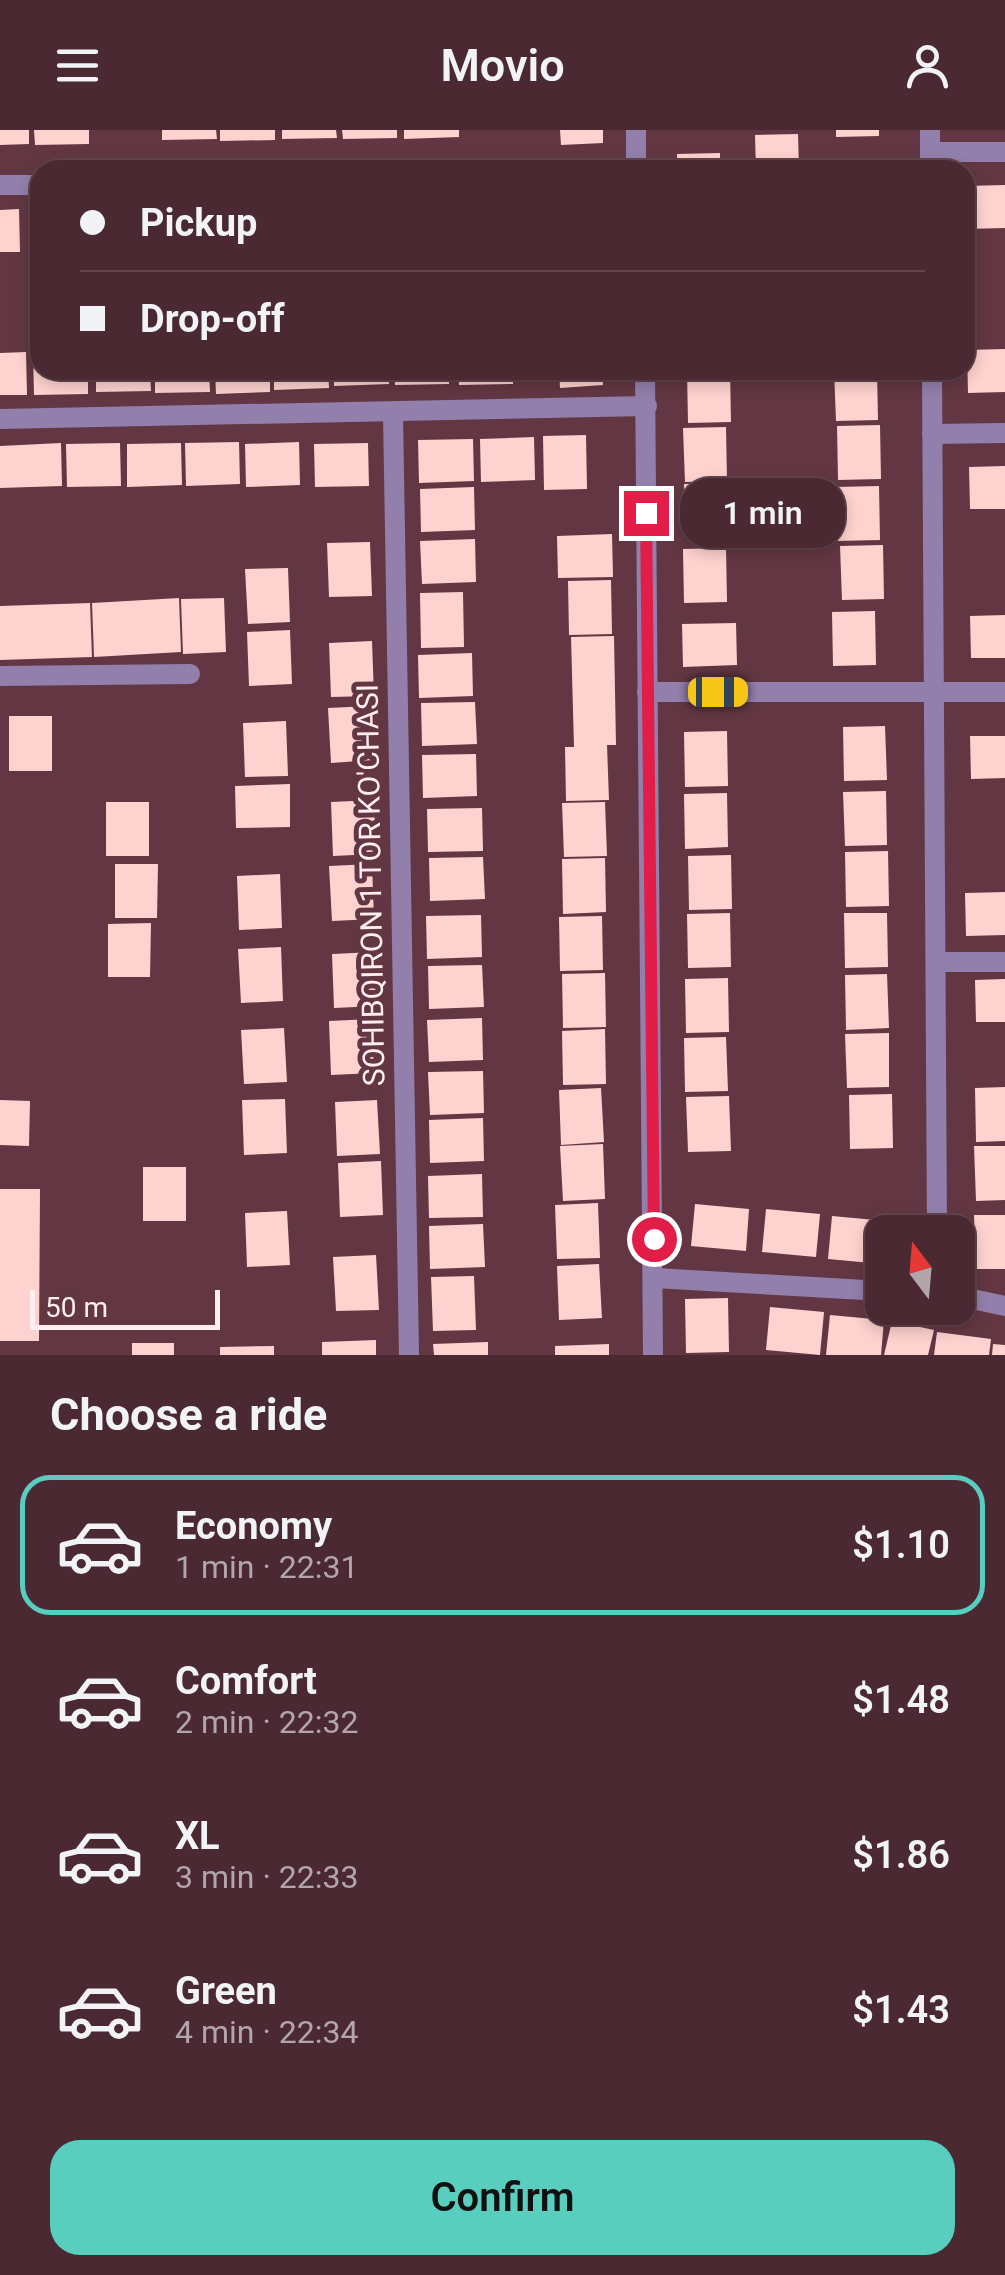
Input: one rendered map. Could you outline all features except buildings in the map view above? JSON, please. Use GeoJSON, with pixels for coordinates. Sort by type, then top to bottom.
{"type":"FeatureCollection","features":[{"type":"Feature","properties":{"kind":"street"},"geometry":{"type":"LineString","coordinates":[[636,130],[636,160]]}},
{"type":"Feature","properties":{"kind":"street"},"geometry":{"type":"LineString","coordinates":[[930,130],[930,160]]}},
{"type":"Feature","properties":{"kind":"street"},"geometry":{"type":"LineString","coordinates":[[938,160],[1005,152]]}},
{"type":"Feature","properties":{"kind":"street"},"geometry":{"type":"LineString","coordinates":[[0,185],[30,185]]}},
{"type":"Feature","properties":{"kind":"street"},"geometry":{"type":"LineString","coordinates":[[645,380],[653,1355]]}},
{"type":"Feature","properties":{"kind":"street"},"geometry":{"type":"LineString","coordinates":[[932,380],[938,1215]]}},
{"type":"Feature","properties":{"kind":"street"},"geometry":{"type":"LineString","coordinates":[[0,419],[646,406]]}},
{"type":"Feature","properties":{"kind":"street","name":"SOHIBQIRON 1 TOR KO'CHASI"},"geometry":{"type":"LineString","coordinates":[[393,414],[409,1355]]}},
{"type":"Feature","properties":{"kind":"street"},"geometry":{"type":"LineString","coordinates":[[932,434],[1005,433]]}},
{"type":"Feature","properties":{"kind":"street"},"geometry":{"type":"LineString","coordinates":[[0,676],[190,674]]}},
{"type":"Feature","properties":{"kind":"street"},"geometry":{"type":"LineString","coordinates":[[647,692],[1005,692]]}},
{"type":"Feature","properties":{"kind":"street"},"geometry":{"type":"LineString","coordinates":[[936,962],[1005,962]]}},
{"type":"Feature","properties":{"kind":"street"},"geometry":{"type":"LineString","coordinates":[[655,1278],[865,1290]]}},
{"type":"Feature","properties":{"kind":"street"},"geometry":{"type":"LineString","coordinates":[[975,1300],[1005,1306]]}},
{"type":"Feature","properties":{"kind":"route"},"geometry":{"type":"LineString","coordinates":[[646,513],[654,1239]]}}]}
